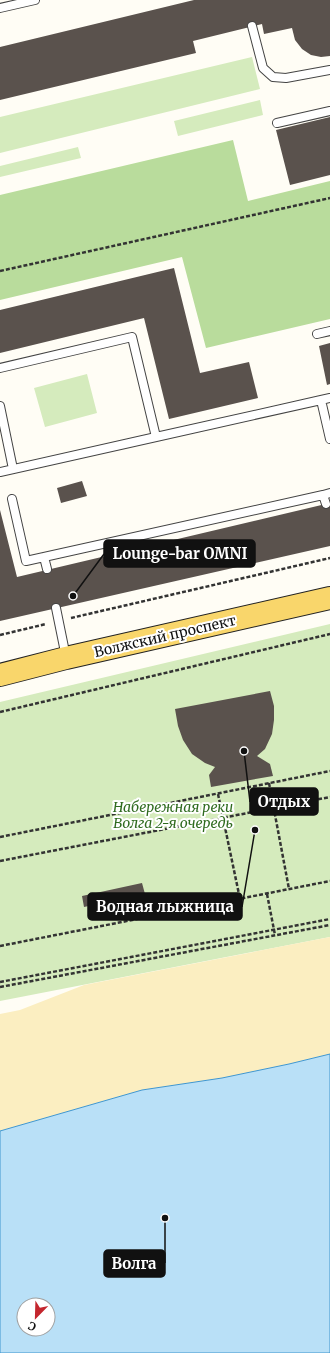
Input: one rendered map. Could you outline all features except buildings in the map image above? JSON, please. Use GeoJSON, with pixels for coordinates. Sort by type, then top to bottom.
{"type":"FeatureCollection","features":[{"type":"Feature","properties":{"kind":"main road","name":"Волжский проспект"},"geometry":{"type":"LineString","coordinates":[[0,675],[66,658],[330,598]]}},
{"type":"Feature","properties":{"kind":"lane"},"geometry":{"type":"LineString","coordinates":[[0,8],[35,0]]}},
{"type":"Feature","properties":{"kind":"lane"},"geometry":{"type":"LineString","coordinates":[[252,26],[263,68],[273,77],[286,78],[330,70]]}},
{"type":"Feature","properties":{"kind":"lane"},"geometry":{"type":"LineString","coordinates":[[277,123],[330,110]]}},
{"type":"Feature","properties":{"kind":"lane"},"geometry":{"type":"LineString","coordinates":[[317,334],[330,331]]}},
{"type":"Feature","properties":{"kind":"lane"},"geometry":{"type":"LineString","coordinates":[[0,368],[132,337],[156,437]]}},
{"type":"Feature","properties":{"kind":"lane"},"geometry":{"type":"LineString","coordinates":[[0,472],[330,398]]}},
{"type":"Feature","properties":{"kind":"lane"},"geometry":{"type":"LineString","coordinates":[[321,400],[330,438]]}},
{"type":"Feature","properties":{"kind":"lane"},"geometry":{"type":"LineString","coordinates":[[0,406],[13,469]]}},
{"type":"Feature","properties":{"kind":"lane"},"geometry":{"type":"LineString","coordinates":[[12,499],[26,561],[326,494],[326,504]]}},
{"type":"Feature","properties":{"kind":"lane"},"geometry":{"type":"LineString","coordinates":[[44,557],[47,569]]}},
{"type":"Feature","properties":{"kind":"lane"},"geometry":{"type":"LineString","coordinates":[[56,608],[66,658]]}},
{"type":"Feature","properties":{"kind":"path"},"geometry":{"type":"LineString","coordinates":[[0,271],[330,198]]}},
{"type":"Feature","properties":{"kind":"path"},"geometry":{"type":"LineString","coordinates":[[0,635],[330,558]]}},
{"type":"Feature","properties":{"kind":"path"},"geometry":{"type":"LineString","coordinates":[[0,712],[330,634]]}},
{"type":"Feature","properties":{"kind":"path"},"geometry":{"type":"LineString","coordinates":[[0,837],[330,771]]}},
{"type":"Feature","properties":{"kind":"path"},"geometry":{"type":"LineString","coordinates":[[269,783],[289,889]]}},
{"type":"Feature","properties":{"kind":"path"},"geometry":{"type":"LineString","coordinates":[[218,793],[240,899]]}},
{"type":"Feature","properties":{"kind":"path"},"geometry":{"type":"LineString","coordinates":[[0,861],[330,797]]}},
{"type":"Feature","properties":{"kind":"path"},"geometry":{"type":"LineString","coordinates":[[0,946],[330,881]]}},
{"type":"Feature","properties":{"kind":"path"},"geometry":{"type":"LineString","coordinates":[[267,894],[275,935]]}},
{"type":"Feature","properties":{"kind":"path"},"geometry":{"type":"LineString","coordinates":[[0,982],[330,919]]}},
{"type":"Feature","properties":{"kind":"path"},"geometry":{"type":"LineString","coordinates":[[0,987],[330,925]]}},
{"type":"Feature","properties":{"kind":"green space"},"geometry":{"type":"Polygon","coordinates":[[[252,57],[260,89],[0,153],[0,117],[252,57]]]}},
{"type":"Feature","properties":{"kind":"green space"},"geometry":{"type":"Polygon","coordinates":[[[260,100],[263,115],[178,136],[174,121],[260,100]]]}},
{"type":"Feature","properties":{"kind":"green space"},"geometry":{"type":"Polygon","coordinates":[[[233,140],[248,201],[330,181],[330,319],[206,348],[182,257],[0,300],[0,195],[233,140]]]}},
{"type":"Feature","properties":{"kind":"green space"},"geometry":{"type":"Polygon","coordinates":[[[78,147],[81,158],[0,177],[0,166],[78,147]]]}},
{"type":"Feature","properties":{"kind":"green space"},"geometry":{"type":"Polygon","coordinates":[[[87,374],[97,413],[45,427],[34,388],[87,374]]]}},
{"type":"Feature","properties":{"kind":"green space","name":"Набережная реки Волга 2-я очередь"},"geometry":{"type":"Polygon","coordinates":[[[330,624],[330,937],[0,1001],[0,702],[330,624]]]}},
{"type":"Feature","properties":{"kind":"sand"},"geometry":{"type":"Polygon","coordinates":[[[330,937],[330,1054],[222,1078],[142,1090],[0,1131],[0,1014],[20,1010],[84,985],[330,937]]]}},
{"type":"Feature","properties":{"kind":"water"},"geometry":{"type":"Polygon","coordinates":[[[330,1054],[330,1353],[0,1353],[0,1131],[142,1090],[222,1078],[330,1054]]]}},
{"type":"Feature","properties":{"kind":"place","name":"Lounge-bar OMNI"},"geometry":{"type":"Point","coordinates":[73,596]}},
{"type":"Feature","properties":{"kind":"place","name":"Отдых"},"geometry":{"type":"Point","coordinates":[244,751]}},
{"type":"Feature","properties":{"kind":"place","name":"Водная лыжница"},"geometry":{"type":"Point","coordinates":[255,830]}},
{"type":"Feature","properties":{"kind":"place","name":"Волга"},"geometry":{"type":"Point","coordinates":[165,1218]}}]}
